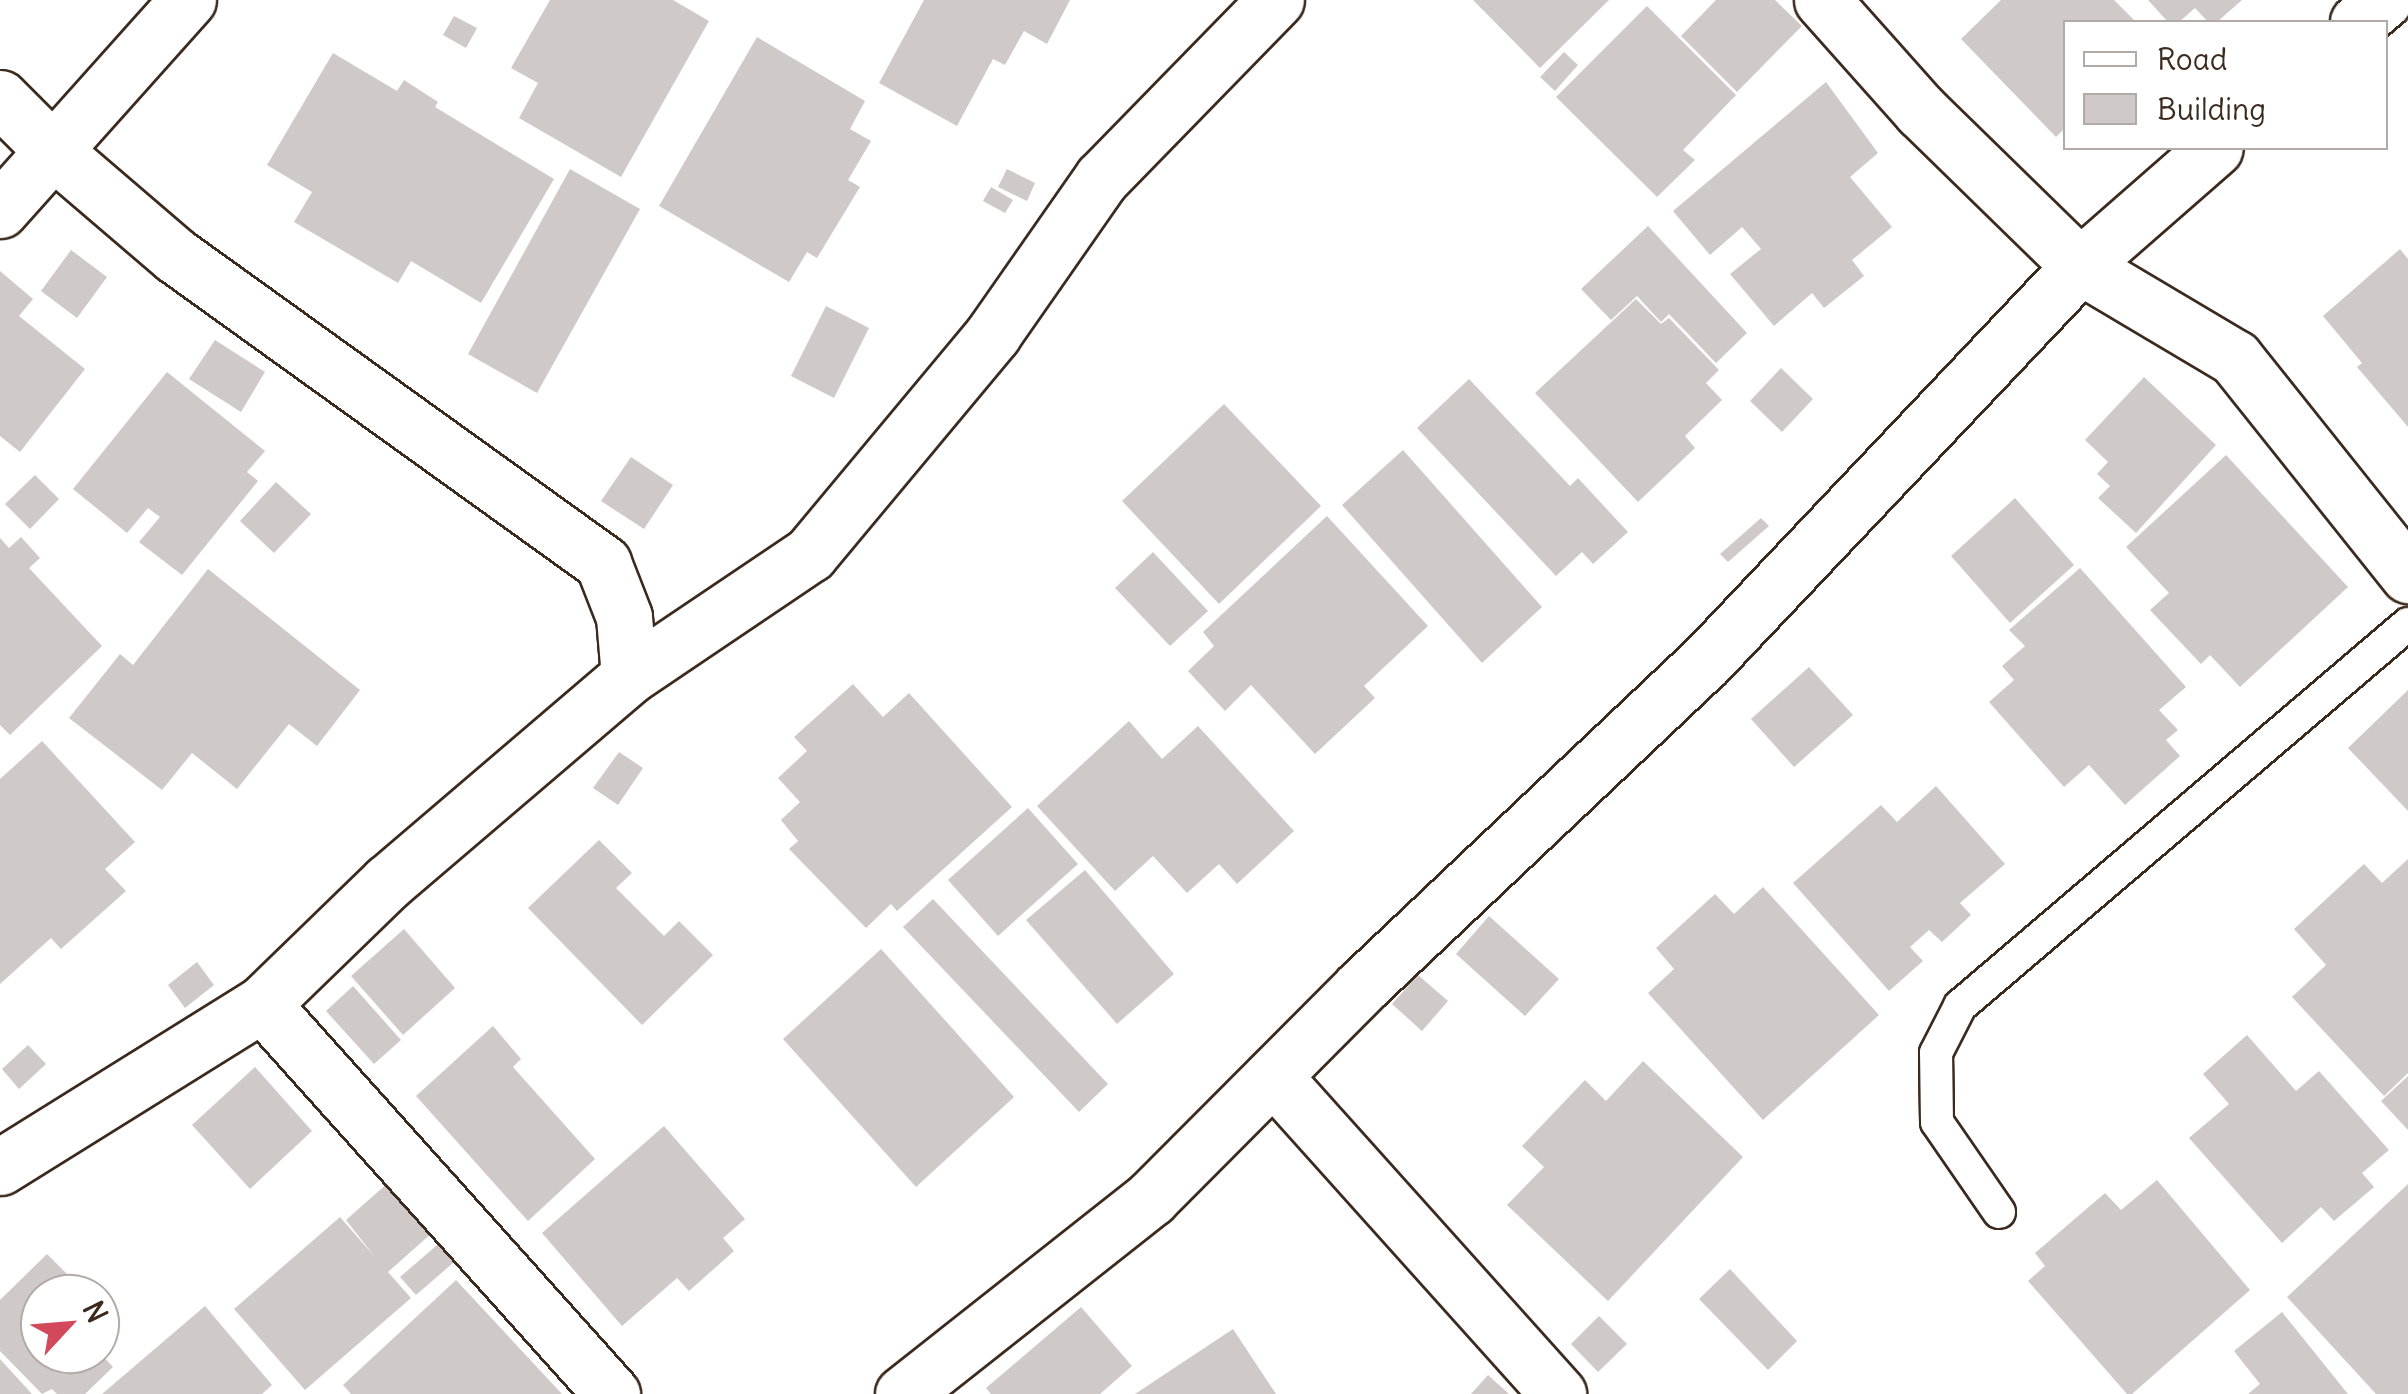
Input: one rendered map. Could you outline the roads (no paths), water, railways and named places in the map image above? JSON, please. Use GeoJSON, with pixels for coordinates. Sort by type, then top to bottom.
{"type":"FeatureCollection","features":[{"type":"Feature","properties":{"kind":"street"},"geometry":{"type":"LineString","coordinates":[[0,210],[188,0]]}},
{"type":"Feature","properties":{"kind":"street"},"geometry":{"type":"LineString","coordinates":[[0,1168],[262,1004],[388,882],[629,676],[810,554],[993,334],[1102,178],[1276,0]]}},
{"type":"Feature","properties":{"kind":"street"},"geometry":{"type":"LineString","coordinates":[[1822,0],[1921,110],[2080,266],[2235,358],[2408,575]]}},
{"type":"Feature","properties":{"kind":"street"},"geometry":{"type":"LineString","coordinates":[[2360,20],[2384,0]]}},
{"type":"Feature","properties":{"kind":"street"},"geometry":{"type":"LineString","coordinates":[[0,98],[51,149],[176,256],[603,563],[624,617],[629,676]]}},
{"type":"Feature","properties":{"kind":"street"},"geometry":{"type":"LineString","coordinates":[[903,1394],[1152,1198],[1273,1076],[1707,660],[2080,266],[2214,150]]}},
{"type":"Feature","properties":{"kind":"street"},"geometry":{"type":"LineString","coordinates":[[262,1004],[612,1394]]}},
{"type":"Feature","properties":{"kind":"street"},"geometry":{"type":"LineString","coordinates":[[1273,1076],[1558,1394]]}},
{"type":"Feature","properties":{"kind":"lane"},"geometry":{"type":"LineString","coordinates":[[1999,1212],[1937,1122],[1936,1053],[1960,1006],[2408,624]]}}]}
